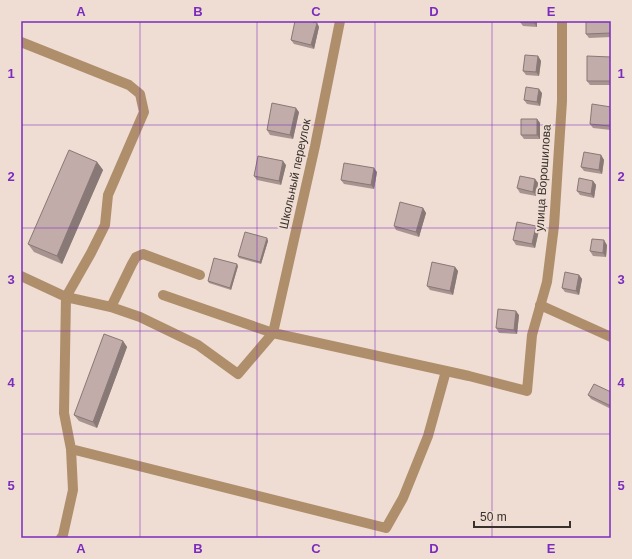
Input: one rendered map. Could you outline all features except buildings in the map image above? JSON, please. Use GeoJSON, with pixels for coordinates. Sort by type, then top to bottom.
{"type":"FeatureCollection","features":[{"type":"Feature","properties":{"kind":"street","name":"Школьный переулок"},"geometry":{"type":"LineString","coordinates":[[273,333],[315,146],[340,21]]}},
{"type":"Feature","properties":{"kind":"street","name":"улица Ворошилова"},"geometry":{"type":"LineString","coordinates":[[446,371],[527,391],[532,335],[547,282],[554,226],[562,101],[562,21]]}},
{"type":"Feature","properties":{"kind":"street"},"geometry":{"type":"LineString","coordinates":[[21,42],[129,85],[140,94],[144,112],[108,195],[105,225],[66,297],[64,413],[71,449],[73,490],[63,535],[61,538]]}},
{"type":"Feature","properties":{"kind":"street"},"geometry":{"type":"LineString","coordinates":[[111,307],[136,257],[143,254],[200,275]]}},
{"type":"Feature","properties":{"kind":"street"},"geometry":{"type":"LineString","coordinates":[[21,276],[66,297],[111,307],[140,317],[198,345],[238,374],[273,333]]}},
{"type":"Feature","properties":{"kind":"street"},"geometry":{"type":"LineString","coordinates":[[71,449],[386,528],[403,498],[428,436],[446,371],[273,333],[163,295]]}},
{"type":"Feature","properties":{"kind":"street"},"geometry":{"type":"LineString","coordinates":[[540,305],[611,337]]}}]}
